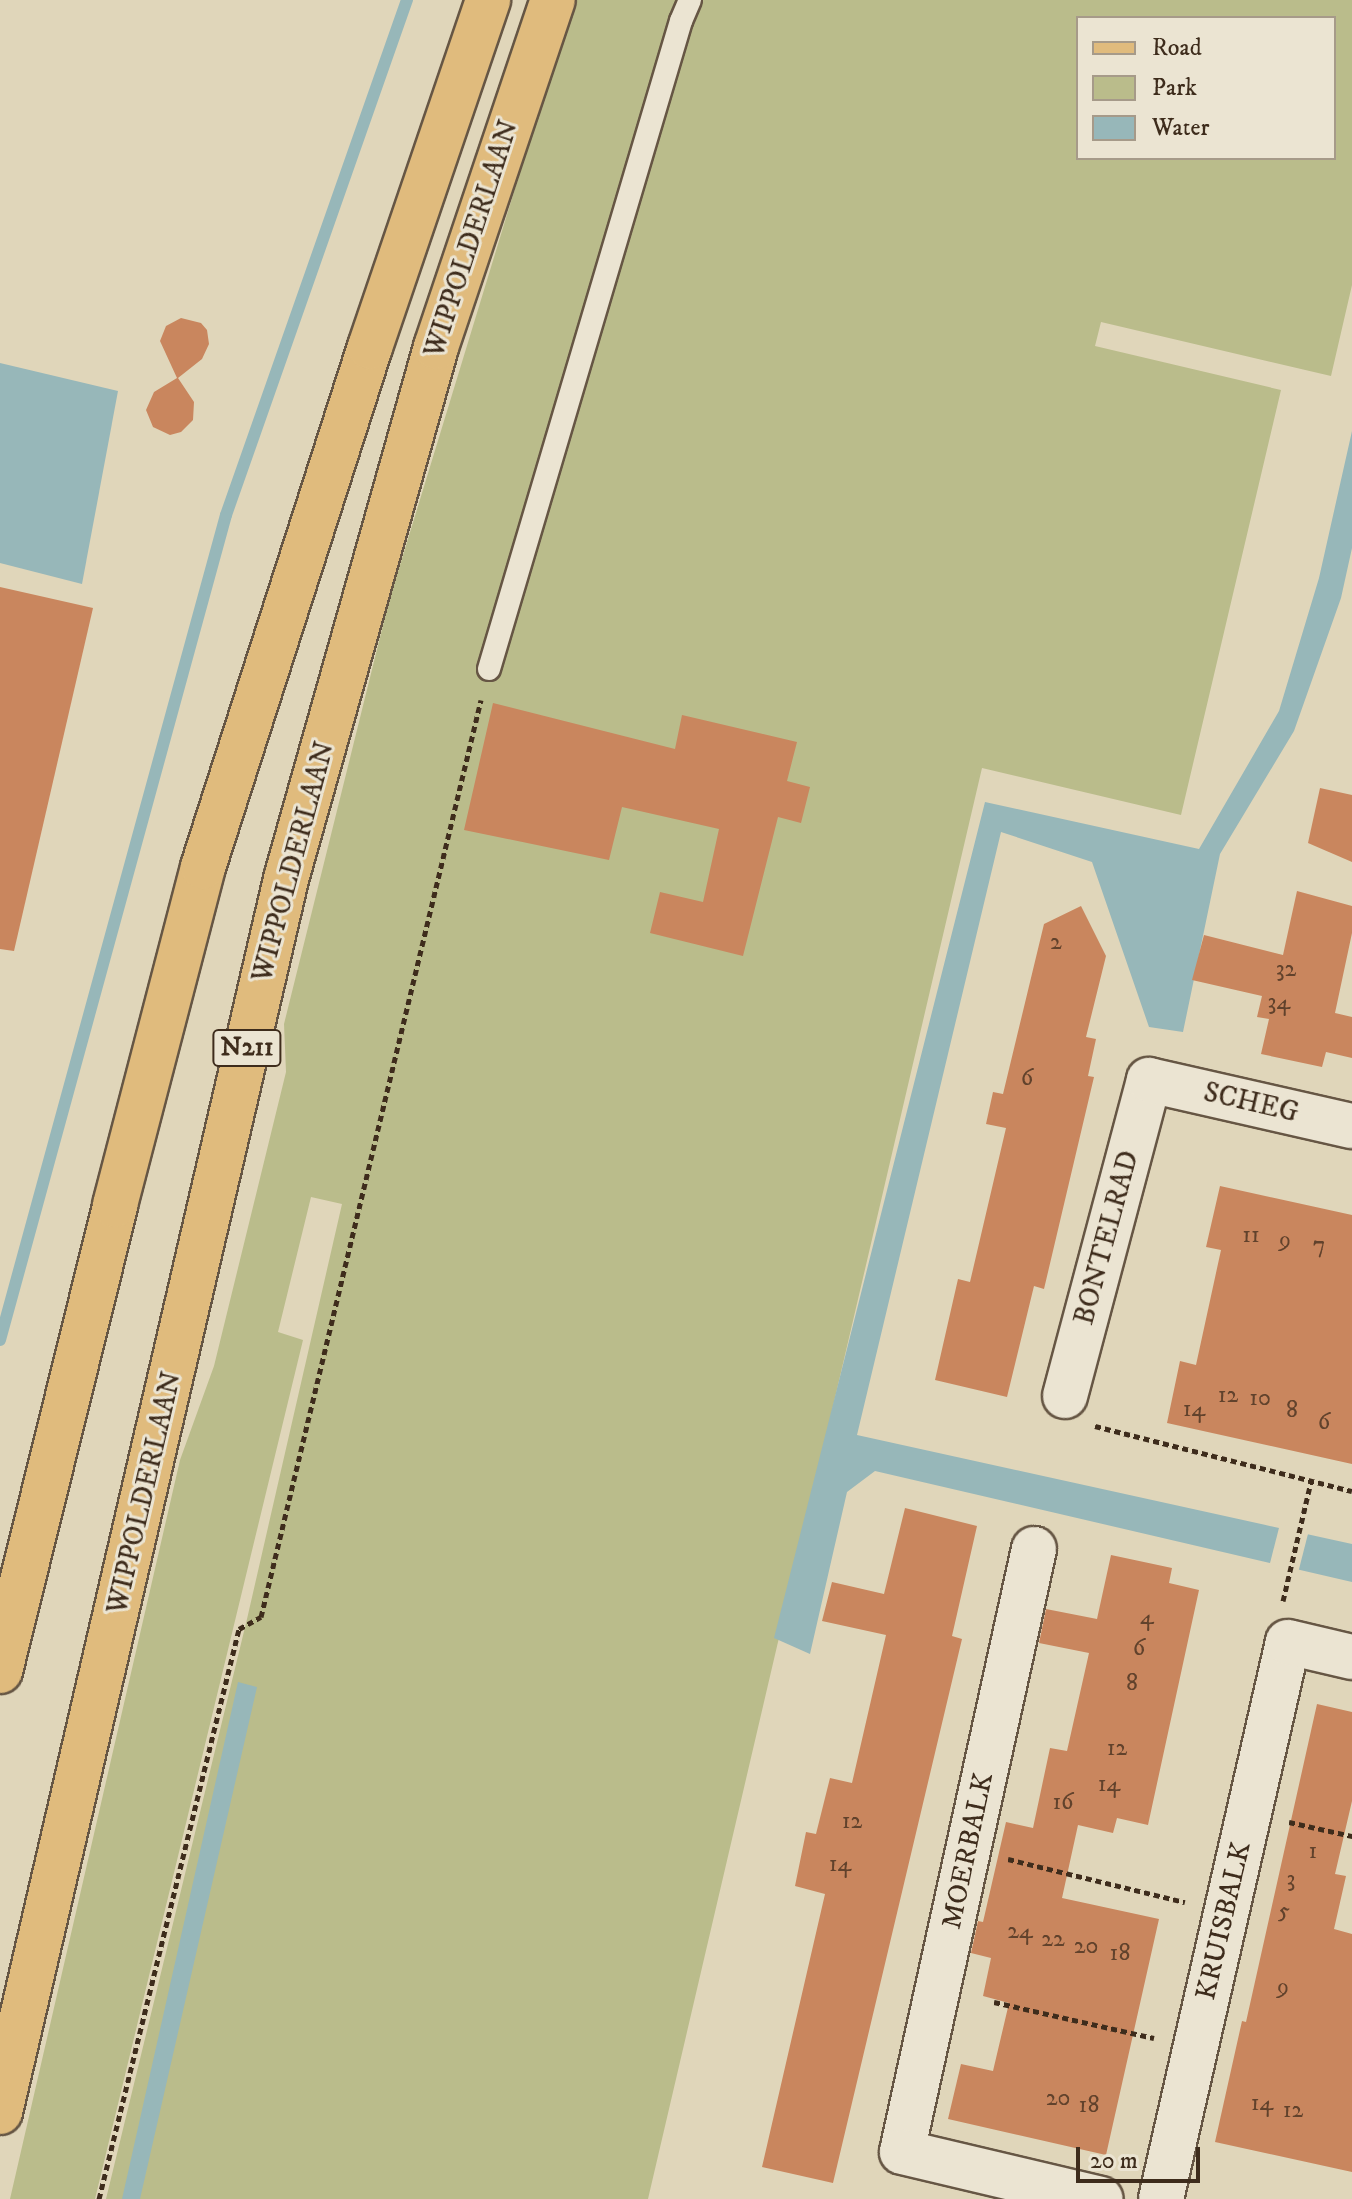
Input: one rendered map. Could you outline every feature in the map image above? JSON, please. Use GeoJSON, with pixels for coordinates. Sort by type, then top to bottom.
{"type":"FeatureCollection","features":[{"type":"Feature","properties":{"kind":"main road"},"geometry":{"type":"LineString","coordinates":[[0,1671],[111,1220],[203,867],[370,347],[488,0]]}},
{"type":"Feature","properties":{"kind":"main road","name":"WIPPOLDERLAAN"},"geometry":{"type":"LineString","coordinates":[[0,2112],[286,879],[436,347],[553,0]]}},
{"type":"Feature","properties":{"kind":"street","name":"SCHEG"},"geometry":{"type":"LineString","coordinates":[[1149,1080],[1352,1126]]}},
{"type":"Feature","properties":{"kind":"street","name":"BONTELRAD"},"geometry":{"type":"LineString","coordinates":[[1065,1396],[1149,1080]]}},
{"type":"Feature","properties":{"kind":"street","name":"MOERBALK"},"geometry":{"type":"LineString","coordinates":[[1034,1549],[902,2152],[1076,2196]]}},
{"type":"Feature","properties":{"kind":"street","name":"KRUISBALK"},"geometry":{"type":"LineString","coordinates":[[1161,2199],[1288,1642],[1352,1657]]}},
{"type":"Feature","properties":{"kind":"lane"},"geometry":{"type":"LineString","coordinates":[[489,669],[681,21],[690,0]]}},
{"type":"Feature","properties":{"kind":"path"},"geometry":{"type":"LineString","coordinates":[[99,2199],[239,1629],[261,1617],[489,669]]}},
{"type":"Feature","properties":{"kind":"path"},"geometry":{"type":"LineString","coordinates":[[1065,1396],[1080,1422],[1352,1491]]}},
{"type":"Feature","properties":{"kind":"path"},"geometry":{"type":"LineString","coordinates":[[1286,1583],[1311,1482]]}},
{"type":"Feature","properties":{"kind":"path"},"geometry":{"type":"LineString","coordinates":[[1249,1814],[1352,1836]]}},
{"type":"Feature","properties":{"kind":"path"},"geometry":{"type":"LineString","coordinates":[[968,1850],[1227,1912]]}},
{"type":"Feature","properties":{"kind":"path"},"geometry":{"type":"LineString","coordinates":[[994,2002],[1194,2047]]}},
{"type":"Feature","properties":{"kind":"green space"},"geometry":{"type":"Polygon","coordinates":[[[577,0],[1352,0],[1352,285],[1331,376],[1101,322],[1095,346],[1281,390],[1181,815],[982,768],[648,2199],[106,2199],[247,1619],[342,1204],[311,1197],[278,1332],[303,1340],[95,2199],[10,2199],[180,1460],[214,1366],[286,1072],[284,1024],[389,601],[557,51],[577,0]]]}},
{"type":"Feature","properties":{"kind":"water"},"geometry":{"type":"Polygon","coordinates":[[[0,363],[118,391],[82,584],[0,563],[0,363]]]}},
{"type":"Feature","properties":{"kind":"water"},"geometry":{"type":"Polygon","coordinates":[[[1352,431],[1352,548],[1341,598],[1294,731],[1220,854],[1183,1032],[1149,1027],[1092,862],[1001,832],[857,1435],[1352,1544],[1352,1582],[875,1471],[847,1492],[810,1654],[774,1638],[985,802],[1199,849],[1279,711],[1319,578],[1352,431]]]}},
{"type":"Feature","properties":{"kind":"water"},"geometry":{"type":"Polygon","coordinates":[[[238,1682],[257,1687],[140,2199],[122,2199],[238,1682]]]}},
{"type":"Feature","properties":{"kind":"pier"},"geometry":{"type":"Polygon","coordinates":[[[1280,1524],[1309,1530],[1298,1573],[1269,1567],[1280,1524]]]}},
{"type":"Feature","properties":{"kind":"building"},"geometry":{"type":"Polygon","coordinates":[[[181,318],[201,323],[207,330],[209,344],[202,359],[178,378],[194,402],[193,420],[181,432],[170,435],[153,427],[146,410],[154,392],[177,378],[160,341],[166,326],[181,318]]]}},
{"type":"Feature","properties":{"kind":"building"},"geometry":{"type":"Polygon","coordinates":[[[0,587],[93,608],[14,951],[0,949],[0,587]]]}},
{"type":"Feature","properties":{"kind":"building"},"geometry":{"type":"Polygon","coordinates":[[[493,703],[675,749],[682,715],[797,742],[787,781],[810,787],[801,823],[778,817],[743,956],[650,933],[660,892],[703,902],[719,829],[622,807],[609,860],[464,830],[493,703]]]}},
{"type":"Feature","properties":{"kind":"building"},"geometry":{"type":"Polygon","coordinates":[[[1320,788],[1352,795],[1352,862],[1308,843],[1320,788]]]}},
{"type":"Feature","properties":{"kind":"building"},"geometry":{"type":"Polygon","coordinates":[[[1297,891],[1352,906],[1352,933],[1335,1013],[1352,1017],[1352,1058],[1326,1052],[1322,1067],[1261,1054],[1269,1019],[1257,1017],[1262,996],[1192,980],[1204,935],[1283,955],[1297,891]]]}},
{"type":"Feature","properties":{"kind":"building"},"geometry":{"type":"Polygon","coordinates":[[[1081,906],[1106,956],[1086,1037],[1096,1039],[1088,1076],[1094,1077],[1044,1289],[1034,1286],[1007,1397],[935,1380],[958,1279],[970,1282],[1006,1128],[986,1124],[993,1092],[1003,1094],[1044,924],[1081,906]]]}},
{"type":"Feature","properties":{"kind":"building"},"geometry":{"type":"Polygon","coordinates":[[[1220,1186],[1352,1215],[1352,1464],[1167,1423],[1180,1361],[1196,1365],[1221,1250],[1206,1247],[1220,1186]]]}},
{"type":"Feature","properties":{"kind":"building"},"geometry":{"type":"Polygon","coordinates":[[[905,1508],[977,1526],[952,1636],[962,1639],[833,2183],[762,2167],[825,1894],[795,1886],[806,1832],[816,1834],[830,1778],[852,1783],[886,1635],[822,1621],[832,1582],[884,1594],[905,1508]]]}},
{"type":"Feature","properties":{"kind":"building"},"geometry":{"type":"Polygon","coordinates":[[[1111,1555],[1172,1568],[1169,1583],[1199,1590],[1148,1825],[1117,1818],[1113,1833],[1078,1825],[1062,1898],[1159,1919],[1106,2155],[948,2119],[961,2064],[993,2071],[1009,2003],[983,1996],[991,1958],[971,1953],[978,1921],[983,1922],[1006,1822],[1033,1828],[1050,1748],[1067,1751],[1089,1653],[1039,1643],[1046,1609],[1097,1619],[1111,1555]]]}},
{"type":"Feature","properties":{"kind":"building"},"geometry":{"type":"Polygon","coordinates":[[[1317,1704],[1352,1712],[1352,1801],[1335,1874],[1346,1876],[1334,1929],[1352,1934],[1352,2172],[1215,2142],[1242,2021],[1246,2022],[1317,1704]]]}},
{"type":"Feature","properties":{"kind":"waterway"},"geometry":{"type":"LineString","coordinates":[[0,1340],[226,515],[407,0]]}}]}
